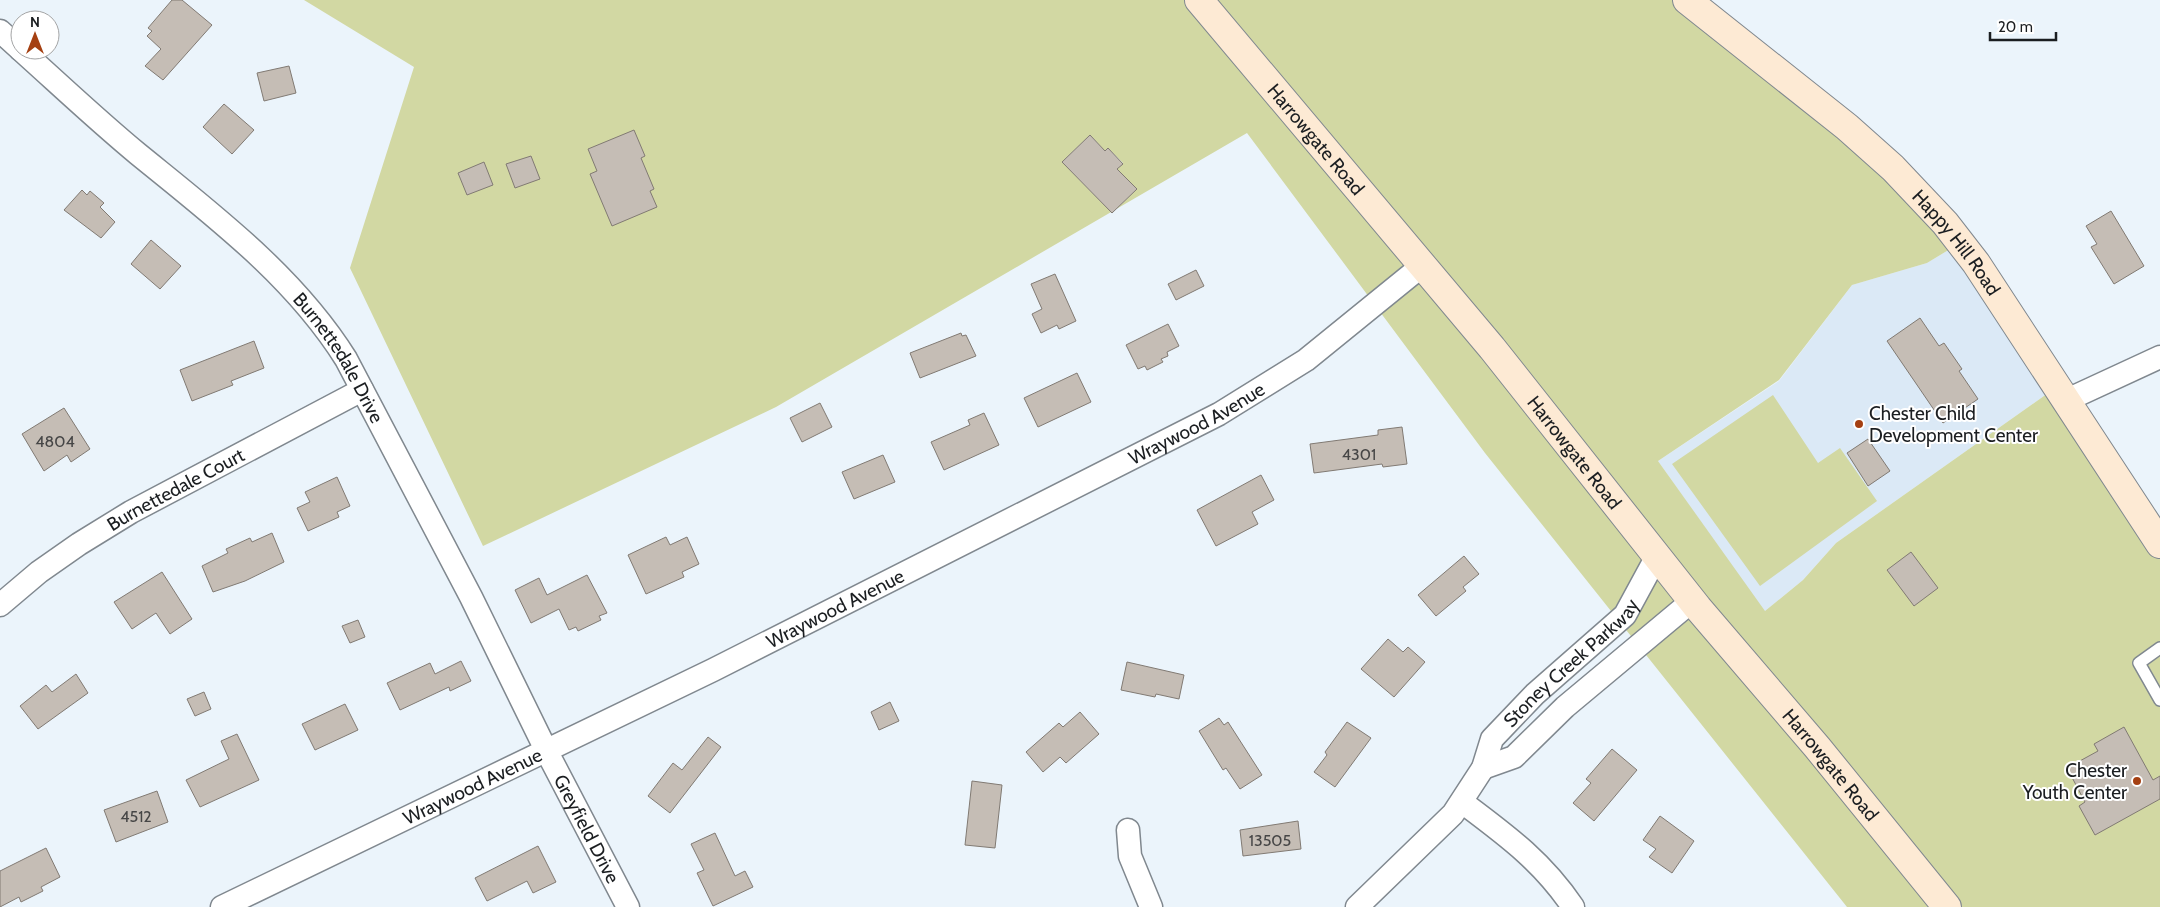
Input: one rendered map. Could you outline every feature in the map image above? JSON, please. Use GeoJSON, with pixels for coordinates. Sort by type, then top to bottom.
{"type":"FeatureCollection","features":[{"type":"Feature","properties":{"kind":"main road","name":"Harrowgate Road"},"geometry":{"type":"LineString","coordinates":[[1199,0],[1492,348],[1692,601],[1817,747],[1947,907]]}},
{"type":"Feature","properties":{"kind":"main road","name":"Happy Hill Road"},"geometry":{"type":"LineString","coordinates":[[1687,0],[1847,127],[1893,168],[1945,224],[1976,263],[2160,544]]}},
{"type":"Feature","properties":{"kind":"street","name":"Burnettedale Drive"},"geometry":{"type":"LineString","coordinates":[[0,30],[10,39]]}},
{"type":"Feature","properties":{"kind":"street","name":"Burnettedale Drive"},"geometry":{"type":"LineString","coordinates":[[33,60],[107,128],[220,221],[302,299],[328,331],[362,390],[471,597],[546,750]]}},
{"type":"Feature","properties":{"kind":"street","name":"Wraywood Avenue"},"geometry":{"type":"LineString","coordinates":[[222,907],[722,665],[1219,414],[1306,360],[1423,265]]}},
{"type":"Feature","properties":{"kind":"street"},"geometry":{"type":"LineString","coordinates":[[2067,400],[2160,357]]}},
{"type":"Feature","properties":{"kind":"street","name":"Burnettedale Court"},"geometry":{"type":"LineString","coordinates":[[0,605],[39,572],[79,544],[131,512],[362,390]]}},
{"type":"Feature","properties":{"kind":"street","name":"Stoney Creek Parkway"},"geometry":{"type":"LineString","coordinates":[[1357,907],[1453,814],[1483,768],[1492,739],[1534,694],[1625,615],[1657,556]]}},
{"type":"Feature","properties":{"kind":"street","name":"Stoney Creek Parkway"},"geometry":{"type":"LineString","coordinates":[[1483,768],[1514,757],[1565,707],[1692,601]]}},
{"type":"Feature","properties":{"kind":"street","name":"Greyfield Drive"},"geometry":{"type":"LineString","coordinates":[[546,750],[628,907]]}},
{"type":"Feature","properties":{"kind":"street"},"geometry":{"type":"LineString","coordinates":[[1462,802],[1520,846],[1560,887],[1573,907]]}},
{"type":"Feature","properties":{"kind":"street"},"geometry":{"type":"LineString","coordinates":[[1128,830],[1130,856],[1151,907]]}},
{"type":"Feature","properties":{"kind":"lane"},"geometry":{"type":"LineString","coordinates":[[2160,648],[2139,663],[2160,700]]}},
{"type":"Feature","properties":{"kind":"shaded area","name":"Chester Child Development Center"},"geometry":{"type":"Polygon","coordinates":[[[1960,243],[2058,386],[1836,543],[1803,580],[1764,612],[1658,461],[1779,381],[1852,285],[1927,263],[1960,243]]]}},
{"type":"Feature","properties":{"kind":"green space"},"geometry":{"type":"Polygon","coordinates":[[[304,0],[1687,0],[1960,243],[1927,263],[1852,285],[1779,380],[1658,461],[1765,611],[1803,580],[1836,543],[2058,386],[2160,543],[2160,907],[1847,907],[1485,453],[1247,133],[1116,209],[1137,189],[1117,169],[1123,163],[1108,148],[1105,151],[1090,135],[1062,162],[1111,212],[776,407],[483,546],[350,268],[414,67],[304,0]]]}},
{"type":"Feature","properties":{"kind":"green space"},"geometry":{"type":"Polygon","coordinates":[[[1773,395],[1818,463],[1840,448],[1877,501],[1760,586],[1672,464],[1773,395]]]}},
{"type":"Feature","properties":{"kind":"building"},"geometry":{"type":"Polygon","coordinates":[[[172,0],[182,0],[212,25],[163,80],[145,66],[161,49],[147,36],[152,31],[148,28],[172,0]]]}},
{"type":"Feature","properties":{"kind":"building"},"geometry":{"type":"Polygon","coordinates":[[[289,66],[296,93],[264,101],[257,73],[289,66]]]}},
{"type":"Feature","properties":{"kind":"building"},"geometry":{"type":"Polygon","coordinates":[[[224,104],[254,130],[232,154],[203,127],[224,104]]]}},
{"type":"Feature","properties":{"kind":"building"},"geometry":{"type":"Polygon","coordinates":[[[634,130],[645,156],[641,158],[654,189],[650,191],[657,207],[612,226],[590,174],[597,171],[588,149],[634,130]]]}},
{"type":"Feature","properties":{"kind":"building"},"geometry":{"type":"Polygon","coordinates":[[[1090,135],[1105,151],[1108,148],[1123,164],[1117,169],[1137,189],[1112,213],[1062,162],[1090,135]]]}},
{"type":"Feature","properties":{"kind":"building"},"geometry":{"type":"Polygon","coordinates":[[[531,156],[540,179],[515,188],[506,164],[531,156]]]}},
{"type":"Feature","properties":{"kind":"building"},"geometry":{"type":"Polygon","coordinates":[[[484,162],[493,185],[467,195],[458,173],[484,162]]]}},
{"type":"Feature","properties":{"kind":"building"},"geometry":{"type":"Polygon","coordinates":[[[82,190],[87,195],[90,191],[104,203],[100,207],[115,222],[101,238],[64,210],[82,190]]]}},
{"type":"Feature","properties":{"kind":"building"},"geometry":{"type":"Polygon","coordinates":[[[2111,211],[2144,266],[2114,284],[2091,247],[2097,244],[2086,226],[2111,211]]]}},
{"type":"Feature","properties":{"kind":"building"},"geometry":{"type":"Polygon","coordinates":[[[151,240],[181,266],[160,289],[131,264],[151,240]]]}},
{"type":"Feature","properties":{"kind":"building"},"geometry":{"type":"Polygon","coordinates":[[[1196,270],[1204,286],[1176,300],[1168,284],[1196,270]]]}},
{"type":"Feature","properties":{"kind":"building"},"geometry":{"type":"Polygon","coordinates":[[[1055,274],[1076,321],[1059,329],[1057,325],[1041,333],[1032,314],[1042,309],[1031,284],[1055,274]]]}},
{"type":"Feature","properties":{"kind":"building","name":"Chester Child Development Center"},"geometry":{"type":"Polygon","coordinates":[[[1920,318],[1939,346],[1944,343],[1962,369],[1959,371],[1978,399],[1943,423],[1887,341],[1920,318]]]}},
{"type":"Feature","properties":{"kind":"building"},"geometry":{"type":"Polygon","coordinates":[[[1168,324],[1179,346],[1167,352],[1168,356],[1161,359],[1163,362],[1147,370],[1145,366],[1138,369],[1126,345],[1168,324]]]}},
{"type":"Feature","properties":{"kind":"building"},"geometry":{"type":"Polygon","coordinates":[[[961,333],[962,336],[966,335],[976,356],[920,378],[910,353],[961,333]]]}},
{"type":"Feature","properties":{"kind":"building"},"geometry":{"type":"Polygon","coordinates":[[[254,341],[264,368],[231,381],[233,385],[192,401],[180,370],[254,341]]]}},
{"type":"Feature","properties":{"kind":"building"},"geometry":{"type":"Polygon","coordinates":[[[1077,373],[1091,402],[1038,427],[1024,398],[1077,373]]]}},
{"type":"Feature","properties":{"kind":"building"},"geometry":{"type":"Polygon","coordinates":[[[820,403],[832,427],[802,442],[790,418],[820,403]]]}},
{"type":"Feature","properties":{"kind":"building"},"geometry":{"type":"Polygon","coordinates":[[[64,408],[90,449],[71,462],[67,455],[44,471],[22,434],[64,408]]]}},
{"type":"Feature","properties":{"kind":"building"},"geometry":{"type":"Polygon","coordinates":[[[984,413],[999,445],[944,470],[931,442],[970,425],[968,420],[984,413]]]}},
{"type":"Feature","properties":{"kind":"building"},"geometry":{"type":"Polygon","coordinates":[[[1402,427],[1407,464],[1383,467],[1382,464],[1314,473],[1310,444],[1378,435],[1378,430],[1402,427]]]}},
{"type":"Feature","properties":{"kind":"building"},"geometry":{"type":"Polygon","coordinates":[[[1868,439],[1890,471],[1868,486],[1847,453],[1868,439]]]}},
{"type":"Feature","properties":{"kind":"building"},"geometry":{"type":"Polygon","coordinates":[[[883,455],[895,482],[854,499],[842,472],[883,455]]]}},
{"type":"Feature","properties":{"kind":"building"},"geometry":{"type":"Polygon","coordinates":[[[1261,475],[1274,500],[1252,512],[1258,524],[1216,546],[1197,510],[1261,475]]]}},
{"type":"Feature","properties":{"kind":"building"},"geometry":{"type":"Polygon","coordinates":[[[337,477],[350,506],[337,512],[339,517],[308,531],[297,508],[310,502],[305,492],[337,477]]]}},
{"type":"Feature","properties":{"kind":"building"},"geometry":{"type":"Polygon","coordinates":[[[272,533],[284,562],[245,581],[213,592],[202,566],[228,553],[226,549],[250,538],[252,542],[272,533]]]}},
{"type":"Feature","properties":{"kind":"building"},"geometry":{"type":"Polygon","coordinates":[[[666,537],[670,545],[687,537],[699,564],[682,572],[684,577],[646,594],[628,555],[666,537]]]}},
{"type":"Feature","properties":{"kind":"building"},"geometry":{"type":"Polygon","coordinates":[[[1911,552],[1938,588],[1914,606],[1887,570],[1911,552]]]}},
{"type":"Feature","properties":{"kind":"building"},"geometry":{"type":"Polygon","coordinates":[[[1464,556],[1479,574],[1463,587],[1466,591],[1436,616],[1418,595],[1464,556]]]}},
{"type":"Feature","properties":{"kind":"building"},"geometry":{"type":"Polygon","coordinates":[[[162,572],[192,619],[170,634],[156,613],[132,629],[114,602],[162,572]]]}},
{"type":"Feature","properties":{"kind":"building"},"geometry":{"type":"Polygon","coordinates":[[[587,575],[607,613],[599,616],[601,620],[578,631],[576,627],[569,630],[559,609],[531,623],[515,590],[539,578],[547,595],[587,575]]]}},
{"type":"Feature","properties":{"kind":"building"},"geometry":{"type":"Polygon","coordinates":[[[358,620],[365,637],[350,643],[342,626],[358,620]]]}},
{"type":"Feature","properties":{"kind":"building"},"geometry":{"type":"Polygon","coordinates":[[[1388,639],[1403,652],[1408,647],[1425,662],[1394,697],[1361,669],[1388,639]]]}},
{"type":"Feature","properties":{"kind":"building"},"geometry":{"type":"Polygon","coordinates":[[[461,661],[471,681],[450,691],[449,687],[400,710],[387,683],[430,663],[435,674],[461,661]]]}},
{"type":"Feature","properties":{"kind":"building"},"geometry":{"type":"Polygon","coordinates":[[[1127,662],[1184,675],[1179,699],[1156,694],[1155,697],[1121,690],[1127,662]]]}},
{"type":"Feature","properties":{"kind":"building"},"geometry":{"type":"Polygon","coordinates":[[[76,674],[88,693],[38,729],[20,706],[46,685],[52,692],[76,674]]]}},
{"type":"Feature","properties":{"kind":"building"},"geometry":{"type":"Polygon","coordinates":[[[204,692],[211,709],[195,716],[187,699],[204,692]]]}},
{"type":"Feature","properties":{"kind":"building"},"geometry":{"type":"Polygon","coordinates":[[[890,702],[899,721],[879,730],[871,712],[890,702]]]}},
{"type":"Feature","properties":{"kind":"building"},"geometry":{"type":"Polygon","coordinates":[[[345,704],[358,730],[315,750],[302,724],[345,704]]]}},
{"type":"Feature","properties":{"kind":"building"},"geometry":{"type":"Polygon","coordinates":[[[1080,712],[1099,734],[1066,763],[1060,757],[1043,772],[1026,752],[1059,723],[1063,727],[1080,712]]]}},
{"type":"Feature","properties":{"kind":"building"},"geometry":{"type":"Polygon","coordinates":[[[1219,718],[1224,725],[1228,722],[1262,775],[1240,789],[1226,768],[1223,770],[1199,731],[1219,718]]]}},
{"type":"Feature","properties":{"kind":"building"},"geometry":{"type":"Polygon","coordinates":[[[1347,722],[1371,738],[1335,787],[1314,772],[1327,755],[1325,752],[1347,722]]]}},
{"type":"Feature","properties":{"kind":"building","name":"Chester Youth Center"},"geometry":{"type":"Polygon","coordinates":[[[2124,727],[2153,780],[2160,776],[2160,799],[2095,835],[2079,806],[2085,802],[2067,768],[2098,751],[2094,744],[2124,727]]]}},
{"type":"Feature","properties":{"kind":"building"},"geometry":{"type":"Polygon","coordinates":[[[237,734],[259,780],[200,807],[186,780],[229,759],[221,741],[237,734]]]}},
{"type":"Feature","properties":{"kind":"building"},"geometry":{"type":"Polygon","coordinates":[[[708,737],[721,747],[670,813],[648,796],[673,763],[682,770],[708,737]]]}},
{"type":"Feature","properties":{"kind":"building"},"geometry":{"type":"Polygon","coordinates":[[[1612,749],[1637,770],[1594,821],[1573,803],[1591,783],[1586,779],[1612,749]]]}},
{"type":"Feature","properties":{"kind":"building"},"geometry":{"type":"Polygon","coordinates":[[[972,781],[1002,785],[995,848],[965,845],[972,781]]]}},
{"type":"Feature","properties":{"kind":"building"},"geometry":{"type":"Polygon","coordinates":[[[157,791],[168,822],[116,842],[104,810],[157,791]]]}},
{"type":"Feature","properties":{"kind":"building"},"geometry":{"type":"Polygon","coordinates":[[[1660,816],[1694,841],[1672,873],[1649,857],[1656,849],[1643,840],[1660,816]]]}},
{"type":"Feature","properties":{"kind":"building"},"geometry":{"type":"Polygon","coordinates":[[[1298,821],[1301,849],[1243,856],[1240,830],[1298,821]]]}},
{"type":"Feature","properties":{"kind":"building"},"geometry":{"type":"Polygon","coordinates":[[[715,833],[735,876],[745,871],[753,887],[713,906],[697,873],[704,870],[691,844],[715,833]]]}},
{"type":"Feature","properties":{"kind":"building"},"geometry":{"type":"Polygon","coordinates":[[[538,846],[556,882],[533,893],[527,881],[487,901],[475,878],[538,846]]]}},
{"type":"Feature","properties":{"kind":"building"},"geometry":{"type":"Polygon","coordinates":[[[46,848],[60,877],[41,887],[43,891],[21,902],[19,897],[0,907],[0,871],[46,848]]]}},
{"type":"Feature","properties":{"kind":"place","name":"Chester Child Development Center"},"geometry":{"type":"Point","coordinates":[1859,424]}},
{"type":"Feature","properties":{"kind":"place","name":"Chester Youth Center"},"geometry":{"type":"Point","coordinates":[2137,781]}}]}
